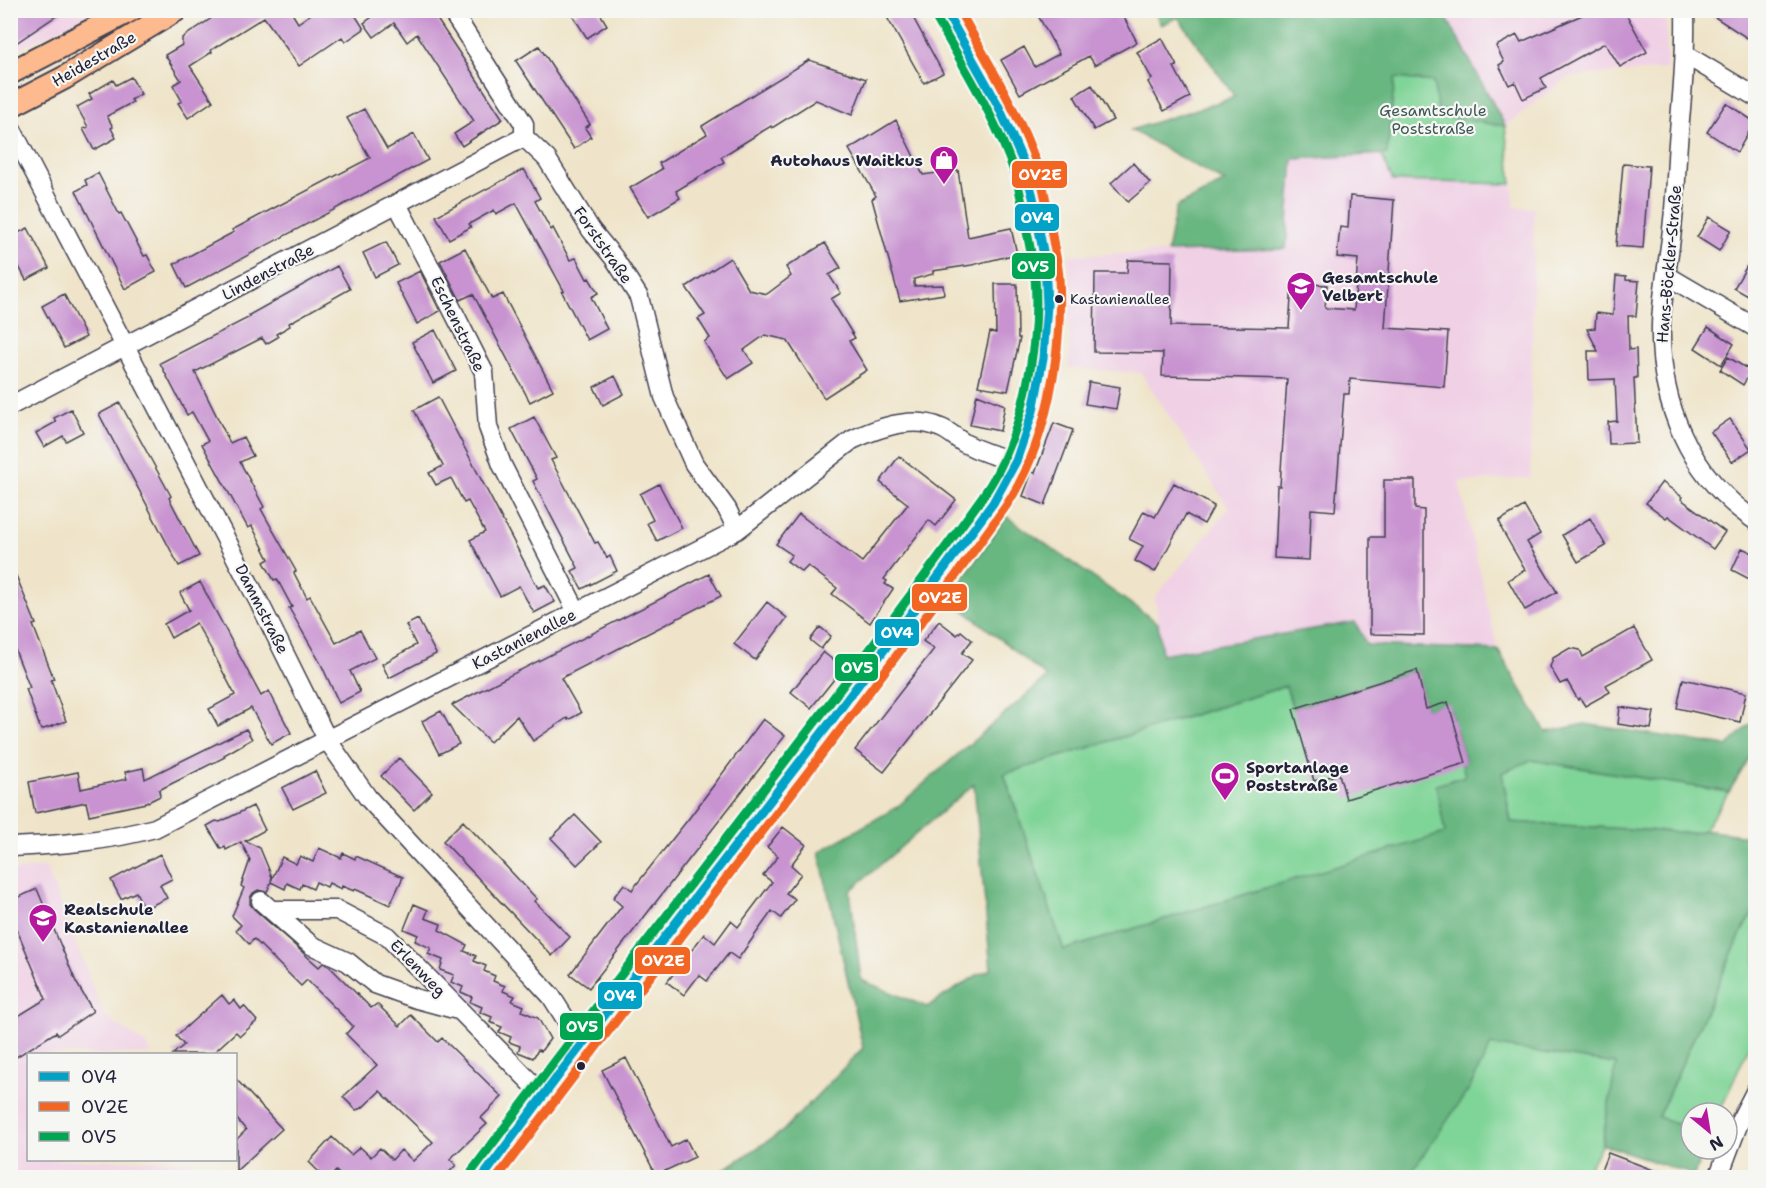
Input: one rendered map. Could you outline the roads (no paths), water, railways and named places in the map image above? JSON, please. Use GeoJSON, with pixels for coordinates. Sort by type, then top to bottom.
{"type":"FeatureCollection","features":[{"type":"Feature","properties":{"kind":"main road","name":"Heidestraße"},"geometry":{"type":"LineString","coordinates":[[10,73],[131,10]]}},
{"type":"Feature","properties":{"kind":"main road","name":"Heidestraße"},"geometry":{"type":"LineString","coordinates":[[10,106],[64,78],[177,10]]}},
{"type":"Feature","properties":{"kind":"street","name":"Forststraße"},"geometry":{"type":"LineString","coordinates":[[451,10],[524,124],[524,137],[547,159],[591,230],[614,258],[639,297],[664,397],[694,464],[727,509],[737,530]]}},
{"type":"Feature","properties":{"kind":"street"},"geometry":{"type":"LineString","coordinates":[[482,1178],[829,724],[980,521],[1005,485],[1016,461],[1034,406],[1047,320],[1047,278],[1035,207],[1025,166],[1005,121],[945,10]]}},
{"type":"Feature","properties":{"kind":"street","name":"Hans-Böckler-Straße"},"geometry":{"type":"LineString","coordinates":[[1685,10],[1686,55],[1674,220],[1661,323],[1662,370],[1674,416],[1693,458],[1710,481],[1755,521]]}},
{"type":"Feature","properties":{"kind":"street"},"geometry":{"type":"LineString","coordinates":[[1686,55],[1755,97]]}},
{"type":"Feature","properties":{"kind":"street","name":"Dammstraße"},"geometry":{"type":"LineString","coordinates":[[10,126],[262,608],[328,741],[368,798],[552,996],[582,1046]]}},
{"type":"Feature","properties":{"kind":"street","name":"Lindenstraße"},"geometry":{"type":"LineString","coordinates":[[10,406],[524,137]]}},
{"type":"Feature","properties":{"kind":"street","name":"Eschenstraße"},"geometry":{"type":"LineString","coordinates":[[397,204],[484,372],[488,427],[502,465],[577,612]]}},
{"type":"Feature","properties":{"kind":"street"},"geometry":{"type":"LineString","coordinates":[[1666,275],[1755,328]]}},
{"type":"Feature","properties":{"kind":"street","name":"Kastanienallee"},"geometry":{"type":"LineString","coordinates":[[10,847],[93,841],[126,836],[155,828],[737,530],[852,440],[871,431],[916,423],[940,427],[964,443],[991,456],[1016,461]]}},
{"type":"Feature","properties":{"kind":"street","name":"Erlenweg"},"geometry":{"type":"LineString","coordinates":[[459,1010],[417,999],[375,984],[348,962],[311,945],[266,905],[337,910],[387,936],[543,1096]]}},
{"type":"Feature","properties":{"kind":"street"},"geometry":{"type":"LineString","coordinates":[[1718,1178],[1738,1125],[1755,1090]]}},
{"type":"Feature","properties":{"kind":"place","name":"Autohaus Waitkus"},"geometry":{"type":"Point","coordinates":[944,186]}},
{"type":"Feature","properties":{"kind":"place","name":"Kastanienallee"},"geometry":{"type":"Point","coordinates":[1059,299]}},
{"type":"Feature","properties":{"kind":"place","name":"Gesamtschule Velbert"},"geometry":{"type":"Point","coordinates":[1301,312]}},
{"type":"Feature","properties":{"kind":"place","name":"Sportanlage Poststraße"},"geometry":{"type":"Point","coordinates":[1225,802]}},
{"type":"Feature","properties":{"kind":"place","name":"Realschule Kastanienallee"},"geometry":{"type":"Point","coordinates":[43,944]}},
{"type":"Feature","properties":{"kind":"park label","name":"Gesamtschule Poststraße"},"geometry":{"type":"Point","coordinates":[1433,119]}}]}
